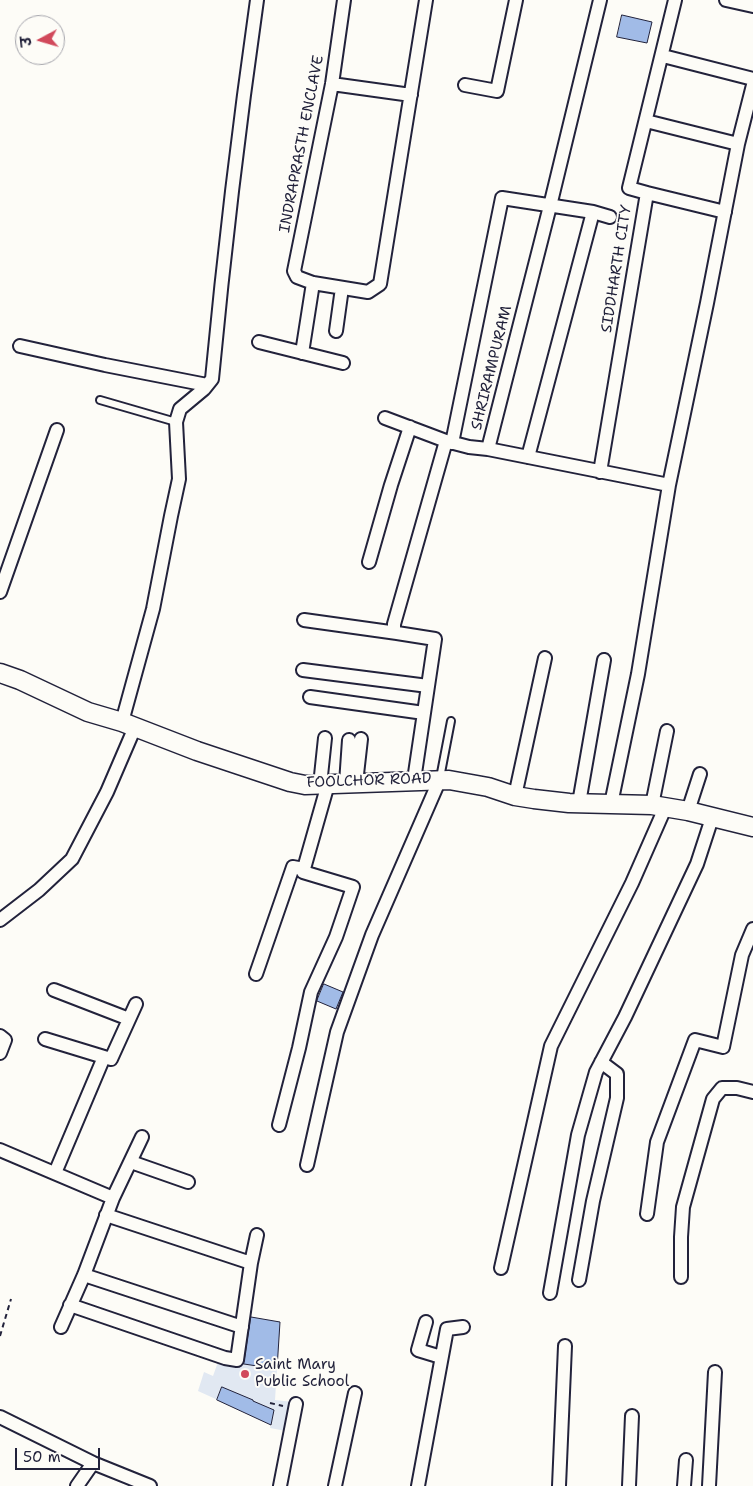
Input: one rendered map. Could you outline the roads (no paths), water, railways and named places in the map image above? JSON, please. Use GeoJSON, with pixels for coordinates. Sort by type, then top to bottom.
{"type":"FeatureCollection","features":[{"type":"Feature","properties":{"kind":"street"},"geometry":{"type":"LineString","coordinates":[[0,920],[39,890],[72,859],[107,792],[128,725],[179,479],[176,422],[180,409],[204,389],[212,379],[233,180],[257,0]]}},
{"type":"Feature","properties":{"kind":"street","name":"INDRAPRASTH ENCLAVE"},"geometry":{"type":"LineString","coordinates":[[313,283],[297,277],[294,270],[332,84],[344,0]]}},
{"type":"Feature","properties":{"kind":"street"},"geometry":{"type":"LineString","coordinates":[[302,353],[313,283],[368,292],[380,284],[426,0]]}},
{"type":"Feature","properties":{"kind":"street"},"geometry":{"type":"LineString","coordinates":[[466,85],[497,90],[516,0]]}},
{"type":"Feature","properties":{"kind":"street","name":"SHRIRAMPURAM"},"geometry":{"type":"LineString","coordinates":[[385,418],[449,442],[468,447],[488,448],[600,0]]}},
{"type":"Feature","properties":{"kind":"street","name":"SIDDHARTH CITY"},"geometry":{"type":"LineString","coordinates":[[600,472],[647,193],[629,188],[663,56],[675,0]]}},
{"type":"Feature","properties":{"kind":"street"},"geometry":{"type":"LineString","coordinates":[[726,0],[753,6]]}},
{"type":"Feature","properties":{"kind":"street"},"geometry":{"type":"LineString","coordinates":[[663,56],[753,79]]}},
{"type":"Feature","properties":{"kind":"street"},"geometry":{"type":"LineString","coordinates":[[332,84],[411,95]]}},
{"type":"Feature","properties":{"kind":"street"},"geometry":{"type":"LineString","coordinates":[[611,804],[638,674],[668,485],[707,303],[738,144],[753,85]]}},
{"type":"Feature","properties":{"kind":"street"},"geometry":{"type":"LineString","coordinates":[[646,121],[738,144]]}},
{"type":"Feature","properties":{"kind":"street"},"geometry":{"type":"LineString","coordinates":[[647,193],[725,212]]}},
{"type":"Feature","properties":{"kind":"street"},"geometry":{"type":"LineString","coordinates":[[397,633],[394,629],[394,624],[449,442],[502,198],[593,212],[610,217]]}},
{"type":"Feature","properties":{"kind":"street"},"geometry":{"type":"LineString","coordinates":[[528,457],[593,212]]}},
{"type":"Feature","properties":{"kind":"street"},"geometry":{"type":"LineString","coordinates":[[336,331],[342,288]]}},
{"type":"Feature","properties":{"kind":"street"},"geometry":{"type":"LineString","coordinates":[[259,342],[343,363]]}},
{"type":"Feature","properties":{"kind":"street"},"geometry":{"type":"LineString","coordinates":[[20,346],[105,365],[207,384]]}},
{"type":"Feature","properties":{"kind":"street"},"geometry":{"type":"LineString","coordinates":[[370,562],[391,484],[410,427]]}},
{"type":"Feature","properties":{"kind":"street"},"geometry":{"type":"LineString","coordinates":[[0,592],[57,430]]}},
{"type":"Feature","properties":{"kind":"street"},"geometry":{"type":"LineString","coordinates":[[488,448],[668,485]]}},
{"type":"Feature","properties":{"kind":"street"},"geometry":{"type":"LineString","coordinates":[[304,620],[435,639],[414,780]]}},
{"type":"Feature","properties":{"kind":"street"},"geometry":{"type":"LineString","coordinates":[[515,796],[545,658]]}},
{"type":"Feature","properties":{"kind":"street"},"geometry":{"type":"LineString","coordinates":[[579,803],[604,660]]}},
{"type":"Feature","properties":{"kind":"street"},"geometry":{"type":"LineString","coordinates":[[303,670],[428,686]]}},
{"type":"Feature","properties":{"kind":"street","name":"FOOLCHOR ROAD"},"geometry":{"type":"LineString","coordinates":[[0,673],[20,680],[88,712],[290,782],[305,785],[440,779],[488,787],[515,796],[569,803],[658,806],[752,825]]}},
{"type":"Feature","properties":{"kind":"street"},"geometry":{"type":"LineString","coordinates":[[310,697],[424,713]]}},
{"type":"Feature","properties":{"kind":"street"},"geometry":{"type":"LineString","coordinates":[[501,1268],[550,1046],[632,883],[658,806],[667,731]]}},
{"type":"Feature","properties":{"kind":"street"},"geometry":{"type":"LineString","coordinates":[[304,869],[324,784],[325,738]]}},
{"type":"Feature","properties":{"kind":"street"},"geometry":{"type":"LineString","coordinates":[[351,783],[355,739]]}},
{"type":"Feature","properties":{"kind":"street"},"geometry":{"type":"LineString","coordinates":[[688,812],[700,774]]}},
{"type":"Feature","properties":{"kind":"street"},"geometry":{"type":"LineString","coordinates":[[307,1165],[337,1032],[372,935],[440,779]]}},
{"type":"Feature","properties":{"kind":"street"},"geometry":{"type":"LineString","coordinates":[[550,1293],[578,1134],[596,1072],[625,1017],[697,864],[712,818]]}},
{"type":"Feature","properties":{"kind":"street"},"geometry":{"type":"LineString","coordinates":[[256,974],[293,867],[304,869],[304,872],[354,887],[336,936],[311,992],[279,1125]]}},
{"type":"Feature","properties":{"kind":"street"},"geometry":{"type":"LineString","coordinates":[[647,1214],[657,1142],[695,1040],[723,1047],[742,955],[753,929]]}},
{"type":"Feature","properties":{"kind":"street"},"geometry":{"type":"LineString","coordinates":[[54,990],[129,1019]]}},
{"type":"Feature","properties":{"kind":"street"},"geometry":{"type":"LineString","coordinates":[[45,1039],[111,1059],[136,1004]]}},
{"type":"Feature","properties":{"kind":"street"},"geometry":{"type":"LineString","coordinates":[[0,1036],[5,1040],[0,1053]]}},
{"type":"Feature","properties":{"kind":"street"},"geometry":{"type":"LineString","coordinates":[[55,1173],[104,1057]]}},
{"type":"Feature","properties":{"kind":"street"},"geometry":{"type":"LineString","coordinates":[[579,1280],[593,1201],[617,1098],[617,1074],[601,1062]]}},
{"type":"Feature","properties":{"kind":"street"},"geometry":{"type":"LineString","coordinates":[[681,1277],[683,1207],[713,1099],[722,1088],[737,1088],[753,1092]]}},
{"type":"Feature","properties":{"kind":"street"},"geometry":{"type":"LineString","coordinates":[[60,1327],[84,1275],[113,1198],[142,1137]]}},
{"type":"Feature","properties":{"kind":"street"},"geometry":{"type":"LineString","coordinates":[[0,1150],[113,1198]]}},
{"type":"Feature","properties":{"kind":"street"},"geometry":{"type":"LineString","coordinates":[[130,1162],[188,1182]]}},
{"type":"Feature","properties":{"kind":"street"},"geometry":{"type":"LineString","coordinates":[[106,1215],[251,1264]]}},
{"type":"Feature","properties":{"kind":"street"},"geometry":{"type":"LineString","coordinates":[[70,1306],[225,1358],[237,1360],[257,1235]]}},
{"type":"Feature","properties":{"kind":"street"},"geometry":{"type":"LineString","coordinates":[[84,1275],[242,1327]]}},
{"type":"Feature","properties":{"kind":"street"},"geometry":{"type":"LineString","coordinates":[[426,1322],[418,1350],[442,1357]]}},
{"type":"Feature","properties":{"kind":"street"},"geometry":{"type":"LineString","coordinates":[[418,1486],[447,1330],[463,1327]]}},
{"type":"Feature","properties":{"kind":"street"},"geometry":{"type":"LineString","coordinates":[[559,1486],[565,1346]]}},
{"type":"Feature","properties":{"kind":"street"},"geometry":{"type":"LineString","coordinates":[[710,1486],[715,1372]]}},
{"type":"Feature","properties":{"kind":"street"},"geometry":{"type":"LineString","coordinates":[[335,1486],[355,1393]]}},
{"type":"Feature","properties":{"kind":"street"},"geometry":{"type":"LineString","coordinates":[[280,1486],[296,1404]]}},
{"type":"Feature","properties":{"kind":"street"},"geometry":{"type":"LineString","coordinates":[[629,1486],[632,1416]]}},
{"type":"Feature","properties":{"kind":"street"},"geometry":{"type":"LineString","coordinates":[[0,1417],[93,1463],[150,1486]]}},
{"type":"Feature","properties":{"kind":"street"},"geometry":{"type":"LineString","coordinates":[[684,1486],[686,1460]]}},
{"type":"Feature","properties":{"kind":"street"},"geometry":{"type":"LineString","coordinates":[[77,1486],[93,1463]]}},
{"type":"Feature","properties":{"kind":"lane"},"geometry":{"type":"LineString","coordinates":[[100,400],[176,422]]}},
{"type":"Feature","properties":{"kind":"lane"},"geometry":{"type":"LineString","coordinates":[[440,779],[451,720]]}},
{"type":"Feature","properties":{"kind":"place","name":"Saint Mary Public School"},"geometry":{"type":"Point","coordinates":[245,1374]}}]}
